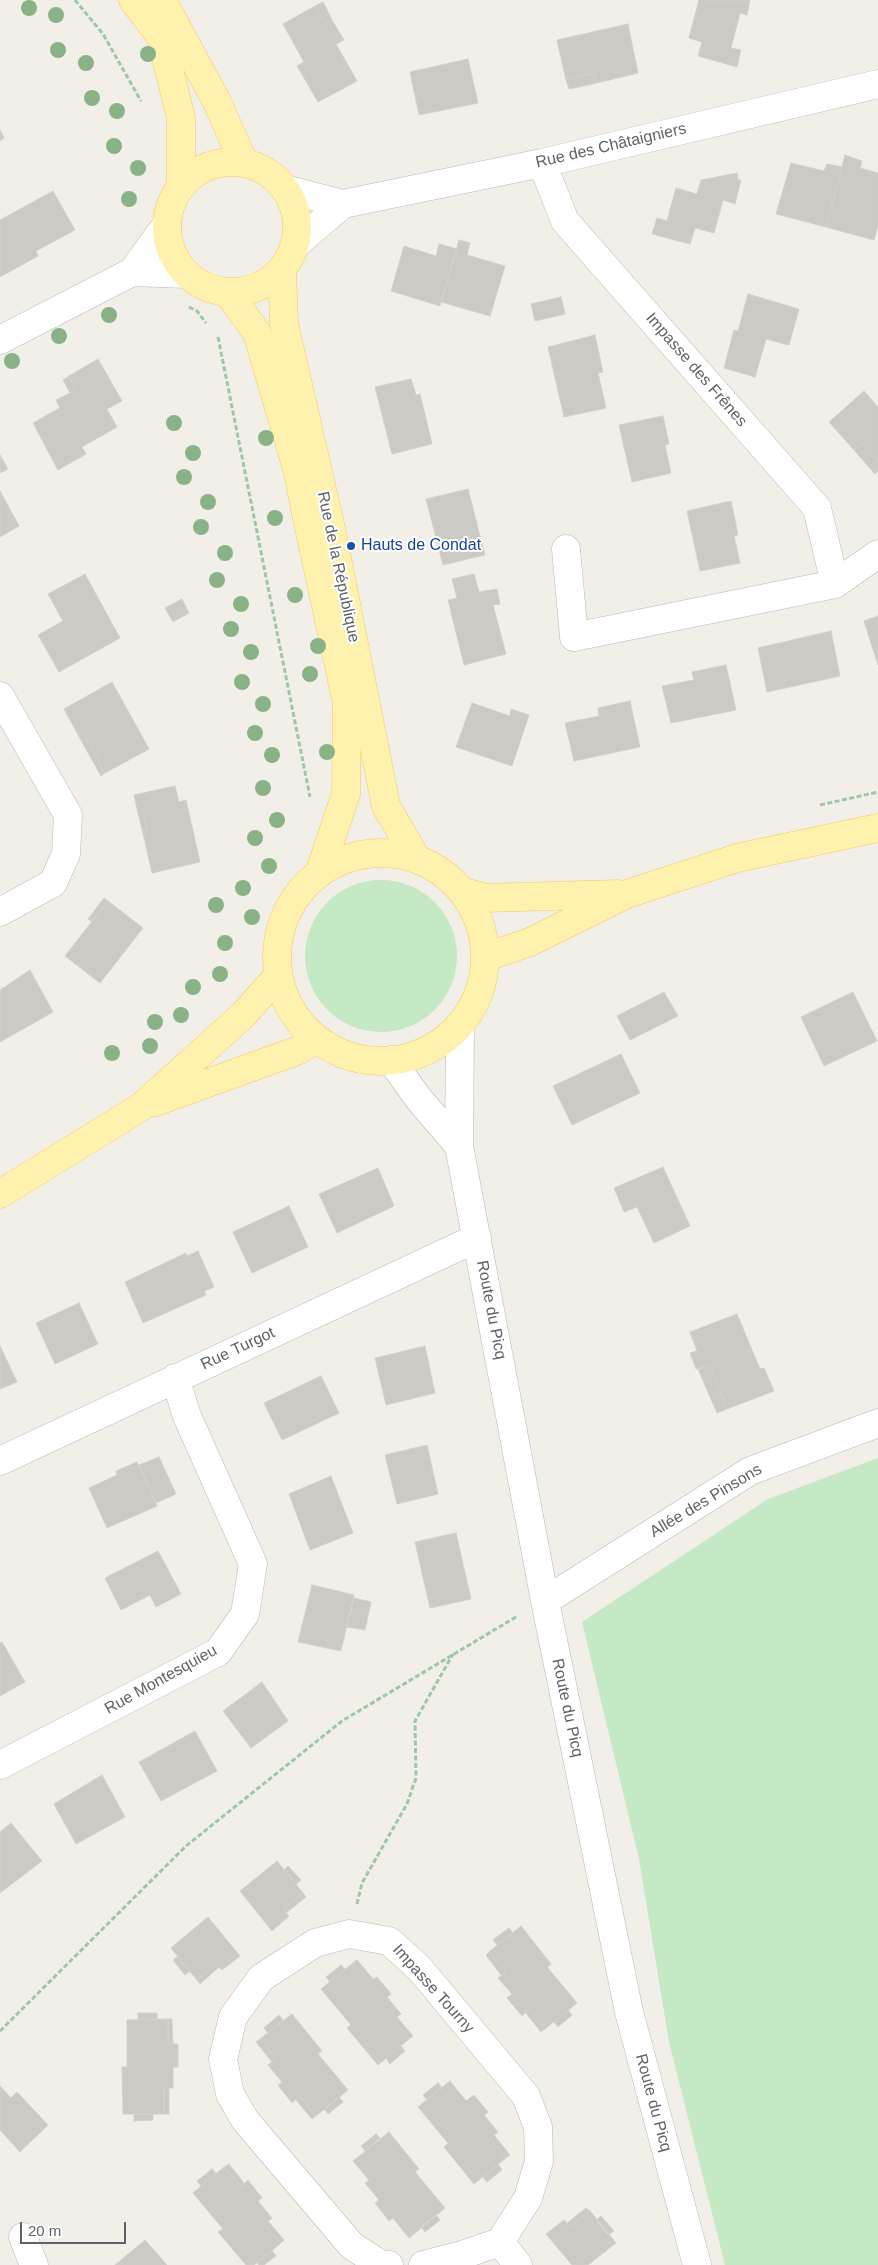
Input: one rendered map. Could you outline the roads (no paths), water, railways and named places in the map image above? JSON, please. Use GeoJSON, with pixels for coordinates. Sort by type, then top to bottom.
{"type":"FeatureCollection","features":[{"type":"Feature","properties":{"kind":"main road"},"geometry":{"type":"LineString","coordinates":[[133,0],[161,38],[181,118],[181,186]]}},
{"type":"Feature","properties":{"kind":"main road"},"geometry":{"type":"LineString","coordinates":[[162,0],[217,102],[244,163]]}},
{"type":"Feature","properties":{"kind":"main road"},"geometry":{"type":"LineString","coordinates":[[226,162],[244,163],[260,168],[274,177],[285,189],[294,206],[298,224],[296,244],[282,270],[267,283],[248,290],[228,292],[212,290],[187,274],[175,259],[169,242],[167,224],[171,204],[181,186],[193,174],[209,166],[226,162]]}},
{"type":"Feature","properties":{"kind":"main road","name":"Rue de la République"},"geometry":{"type":"LineString","coordinates":[[282,270],[284,324],[332,533],[386,806],[416,858]]}},
{"type":"Feature","properties":{"kind":"main road","name":"Rue de la République"},"geometry":{"type":"LineString","coordinates":[[228,292],[257,333],[285,425],[298,472],[306,518],[347,704],[346,794],[320,871]]}},
{"type":"Feature","properties":{"kind":"main road"},"geometry":{"type":"LineString","coordinates":[[486,958],[530,942],[627,894],[737,858],[878,828]]}},
{"type":"Feature","properties":{"kind":"main road"},"geometry":{"type":"LineString","coordinates":[[383,852],[416,858],[442,872],[464,892],[480,923],[486,958],[483,982],[477,997],[460,1025],[440,1043],[417,1054],[391,1060],[364,1059],[339,1052],[316,1038],[286,999],[278,976],[277,946],[284,918],[299,892],[320,871],[350,857],[383,852]]}},
{"type":"Feature","properties":{"kind":"main road"},"geometry":{"type":"LineString","coordinates":[[464,892],[486,898],[627,894]]}},
{"type":"Feature","properties":{"kind":"main road"},"geometry":{"type":"LineString","coordinates":[[0,1194],[142,1107],[243,1015],[278,976]]}},
{"type":"Feature","properties":{"kind":"main road"},"geometry":{"type":"LineString","coordinates":[[142,1107],[299,1050],[316,1038]]}},
{"type":"Feature","properties":{"kind":"street","name":"Rue des Châtaigniers"},"geometry":{"type":"LineString","coordinates":[[285,189],[343,204],[542,162],[878,84]]}},
{"type":"Feature","properties":{"kind":"street","name":"Impasse des Frênes"},"geometry":{"type":"LineString","coordinates":[[542,162],[566,221],[816,508],[835,584]]}},
{"type":"Feature","properties":{"kind":"street","name":"Rue des Châtaigniers"},"geometry":{"type":"LineString","coordinates":[[296,244],[343,204]]}},
{"type":"Feature","properties":{"kind":"street"},"geometry":{"type":"LineString","coordinates":[[0,340],[132,272],[167,224]]}},
{"type":"Feature","properties":{"kind":"street"},"geometry":{"type":"LineString","coordinates":[[132,272],[187,274]]}},
{"type":"Feature","properties":{"kind":"street"},"geometry":{"type":"LineString","coordinates":[[566,549],[574,636],[835,584],[878,554]]}},
{"type":"Feature","properties":{"kind":"street"},"geometry":{"type":"LineString","coordinates":[[0,696],[68,815],[66,854],[53,883],[0,912]]}},
{"type":"Feature","properties":{"kind":"street","name":"Route du Picq"},"geometry":{"type":"LineString","coordinates":[[460,1025],[459,1146],[545,1601],[629,2012],[690,2261]]}},
{"type":"Feature","properties":{"kind":"street","name":"Route du Picq"},"geometry":{"type":"LineString","coordinates":[[391,1060],[418,1098],[459,1146]]}},
{"type":"Feature","properties":{"kind":"street","name":"Rue Turgot"},"geometry":{"type":"LineString","coordinates":[[0,1461],[477,1238]]}},
{"type":"Feature","properties":{"kind":"street","name":"Rue Montesquieu"},"geometry":{"type":"LineString","coordinates":[[0,1765],[218,1652],[245,1614],[253,1564],[187,1416],[175,1378]]}},
{"type":"Feature","properties":{"kind":"street","name":"Allée des Pinsons"},"geometry":{"type":"LineString","coordinates":[[545,1601],[750,1471],[878,1423]]}},
{"type":"Feature","properties":{"kind":"street","name":"Impasse Tourny"},"geometry":{"type":"LineString","coordinates":[[389,2265],[382,2264],[352,2246],[245,2120],[230,2094],[223,2059],[233,2017],[261,1978],[315,1943],[349,1934],[389,1941],[419,1968],[526,2096],[538,2126],[539,2161],[528,2198],[500,2242]]}},
{"type":"Feature","properties":{"kind":"street"},"geometry":{"type":"LineString","coordinates":[[23,2237],[34,2265]]}},
{"type":"Feature","properties":{"kind":"street"},"geometry":{"type":"LineString","coordinates":[[423,2265],[462,2255],[500,2242],[518,2265]]}},
{"type":"Feature","properties":{"kind":"place","name":"Hauts de Condat"},"geometry":{"type":"Point","coordinates":[351,546]}}]}
